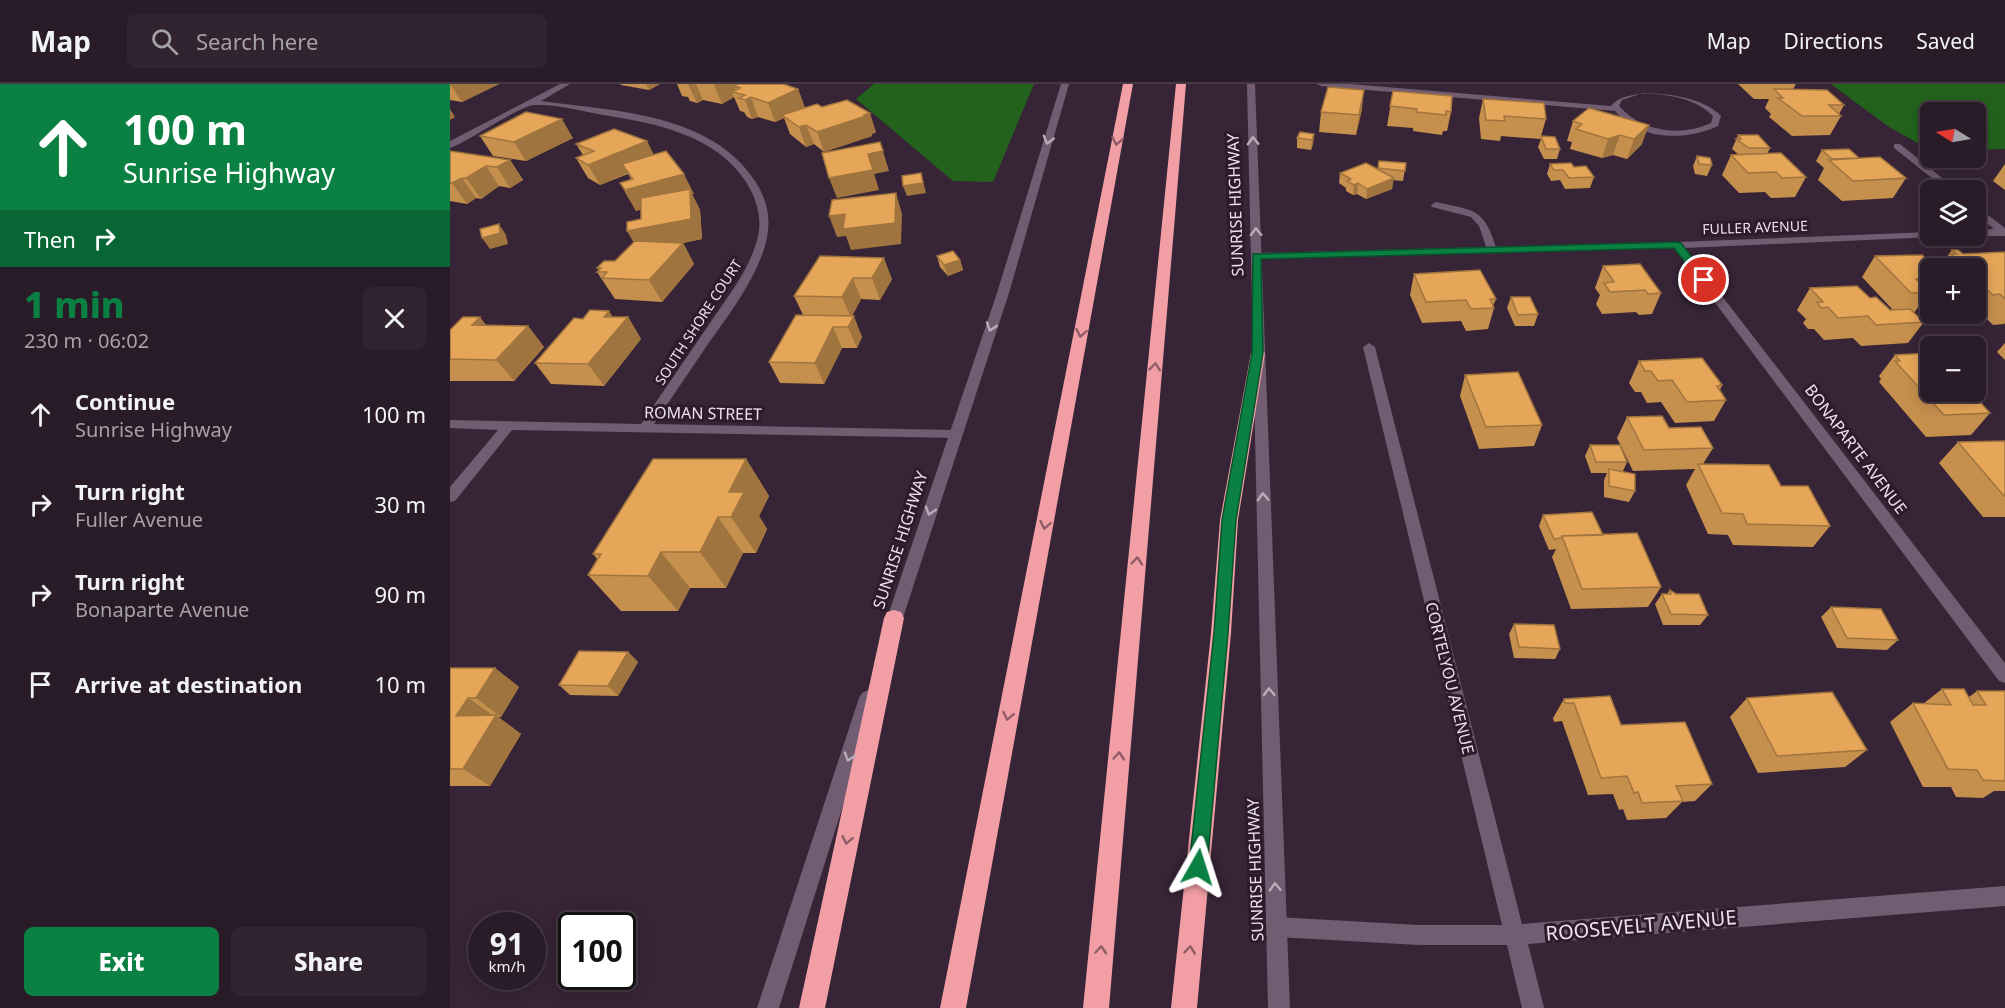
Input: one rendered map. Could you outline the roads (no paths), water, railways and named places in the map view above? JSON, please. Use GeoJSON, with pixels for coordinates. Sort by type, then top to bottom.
{"type":"FeatureCollection","features":[{"type":"Feature","properties":{"kind":"highway"},"geometry":{"type":"LineString","coordinates":[[953,1008],[1128,84]]}},
{"type":"Feature","properties":{"kind":"highway"},"geometry":{"type":"LineString","coordinates":[[1096,1008],[1181,84]]}},
{"type":"Feature","properties":{"kind":"highway"},"geometry":{"type":"LineString","coordinates":[[1184,1008],[1221,633],[1229,520],[1258,353]]}},
{"type":"Feature","properties":{"kind":"highway"},"geometry":{"type":"LineString","coordinates":[[812,1008],[894,618]]}},
{"type":"Feature","properties":{"kind":"street"},"geometry":{"type":"LineString","coordinates":[[450,145],[567,84]]}},
{"type":"Feature","properties":{"kind":"street","name":"SUNRISE HIGHWAY"},"geometry":{"type":"LineString","coordinates":[[768,1008],[894,618],[1003,293],[1065,84]]}},
{"type":"Feature","properties":{"kind":"street","name":"SUNRISE HIGHWAY"},"geometry":{"type":"LineString","coordinates":[[1251,84],[1279,1008]]}},
{"type":"Feature","properties":{"kind":"street"},"geometry":{"type":"LineString","coordinates":[[1321,84],[1617,108]]}},
{"type":"Feature","properties":{"kind":"street"},"geometry":{"type":"LineString","coordinates":[[1662,92],[1698,101],[1711,108],[1717,116],[1715,124],[1706,130],[1670,133],[1632,123],[1620,115],[1617,108],[1618,99],[1628,94],[1662,92]]}},
{"type":"Feature","properties":{"kind":"street","name":"SOUTH SHORE COURT"},"geometry":{"type":"LineString","coordinates":[[532,102],[645,120],[704,139],[732,158],[744,170],[760,198],[765,226],[761,244],[744,281],[645,428]]}},
{"type":"Feature","properties":{"kind":"street"},"geometry":{"type":"LineString","coordinates":[[1897,146],[1940,180]]}},
{"type":"Feature","properties":{"kind":"street"},"geometry":{"type":"LineString","coordinates":[[1436,205],[1477,215],[1483,220],[1492,250]]}},
{"type":"Feature","properties":{"kind":"street"},"geometry":{"type":"LineString","coordinates":[[1986,217],[2005,232]]}},
{"type":"Feature","properties":{"kind":"street"},"geometry":{"type":"LineString","coordinates":[[1986,233],[2005,232]]}},
{"type":"Feature","properties":{"kind":"street","name":"FULLER AVENUE"},"geometry":{"type":"LineString","coordinates":[[1257,256],[1677,245],[1920,235]]}},
{"type":"Feature","properties":{"kind":"street","name":"BONAPARTE AVENUE"},"geometry":{"type":"LineString","coordinates":[[1677,245],[2005,676]]}},
{"type":"Feature","properties":{"kind":"street","name":"CORTELYOU AVENUE"},"geometry":{"type":"LineString","coordinates":[[1369,347],[1533,1008]]}},
{"type":"Feature","properties":{"kind":"street","name":"ROMAN STREET"},"geometry":{"type":"LineString","coordinates":[[450,424],[955,435]]}},
{"type":"Feature","properties":{"kind":"street"},"geometry":{"type":"LineString","coordinates":[[450,497],[509,425]]}},
{"type":"Feature","properties":{"kind":"street","name":"ROOSEVELT AVENUE"},"geometry":{"type":"LineString","coordinates":[[1277,927],[1419,935],[1514,935],[2005,896]]}}]}
